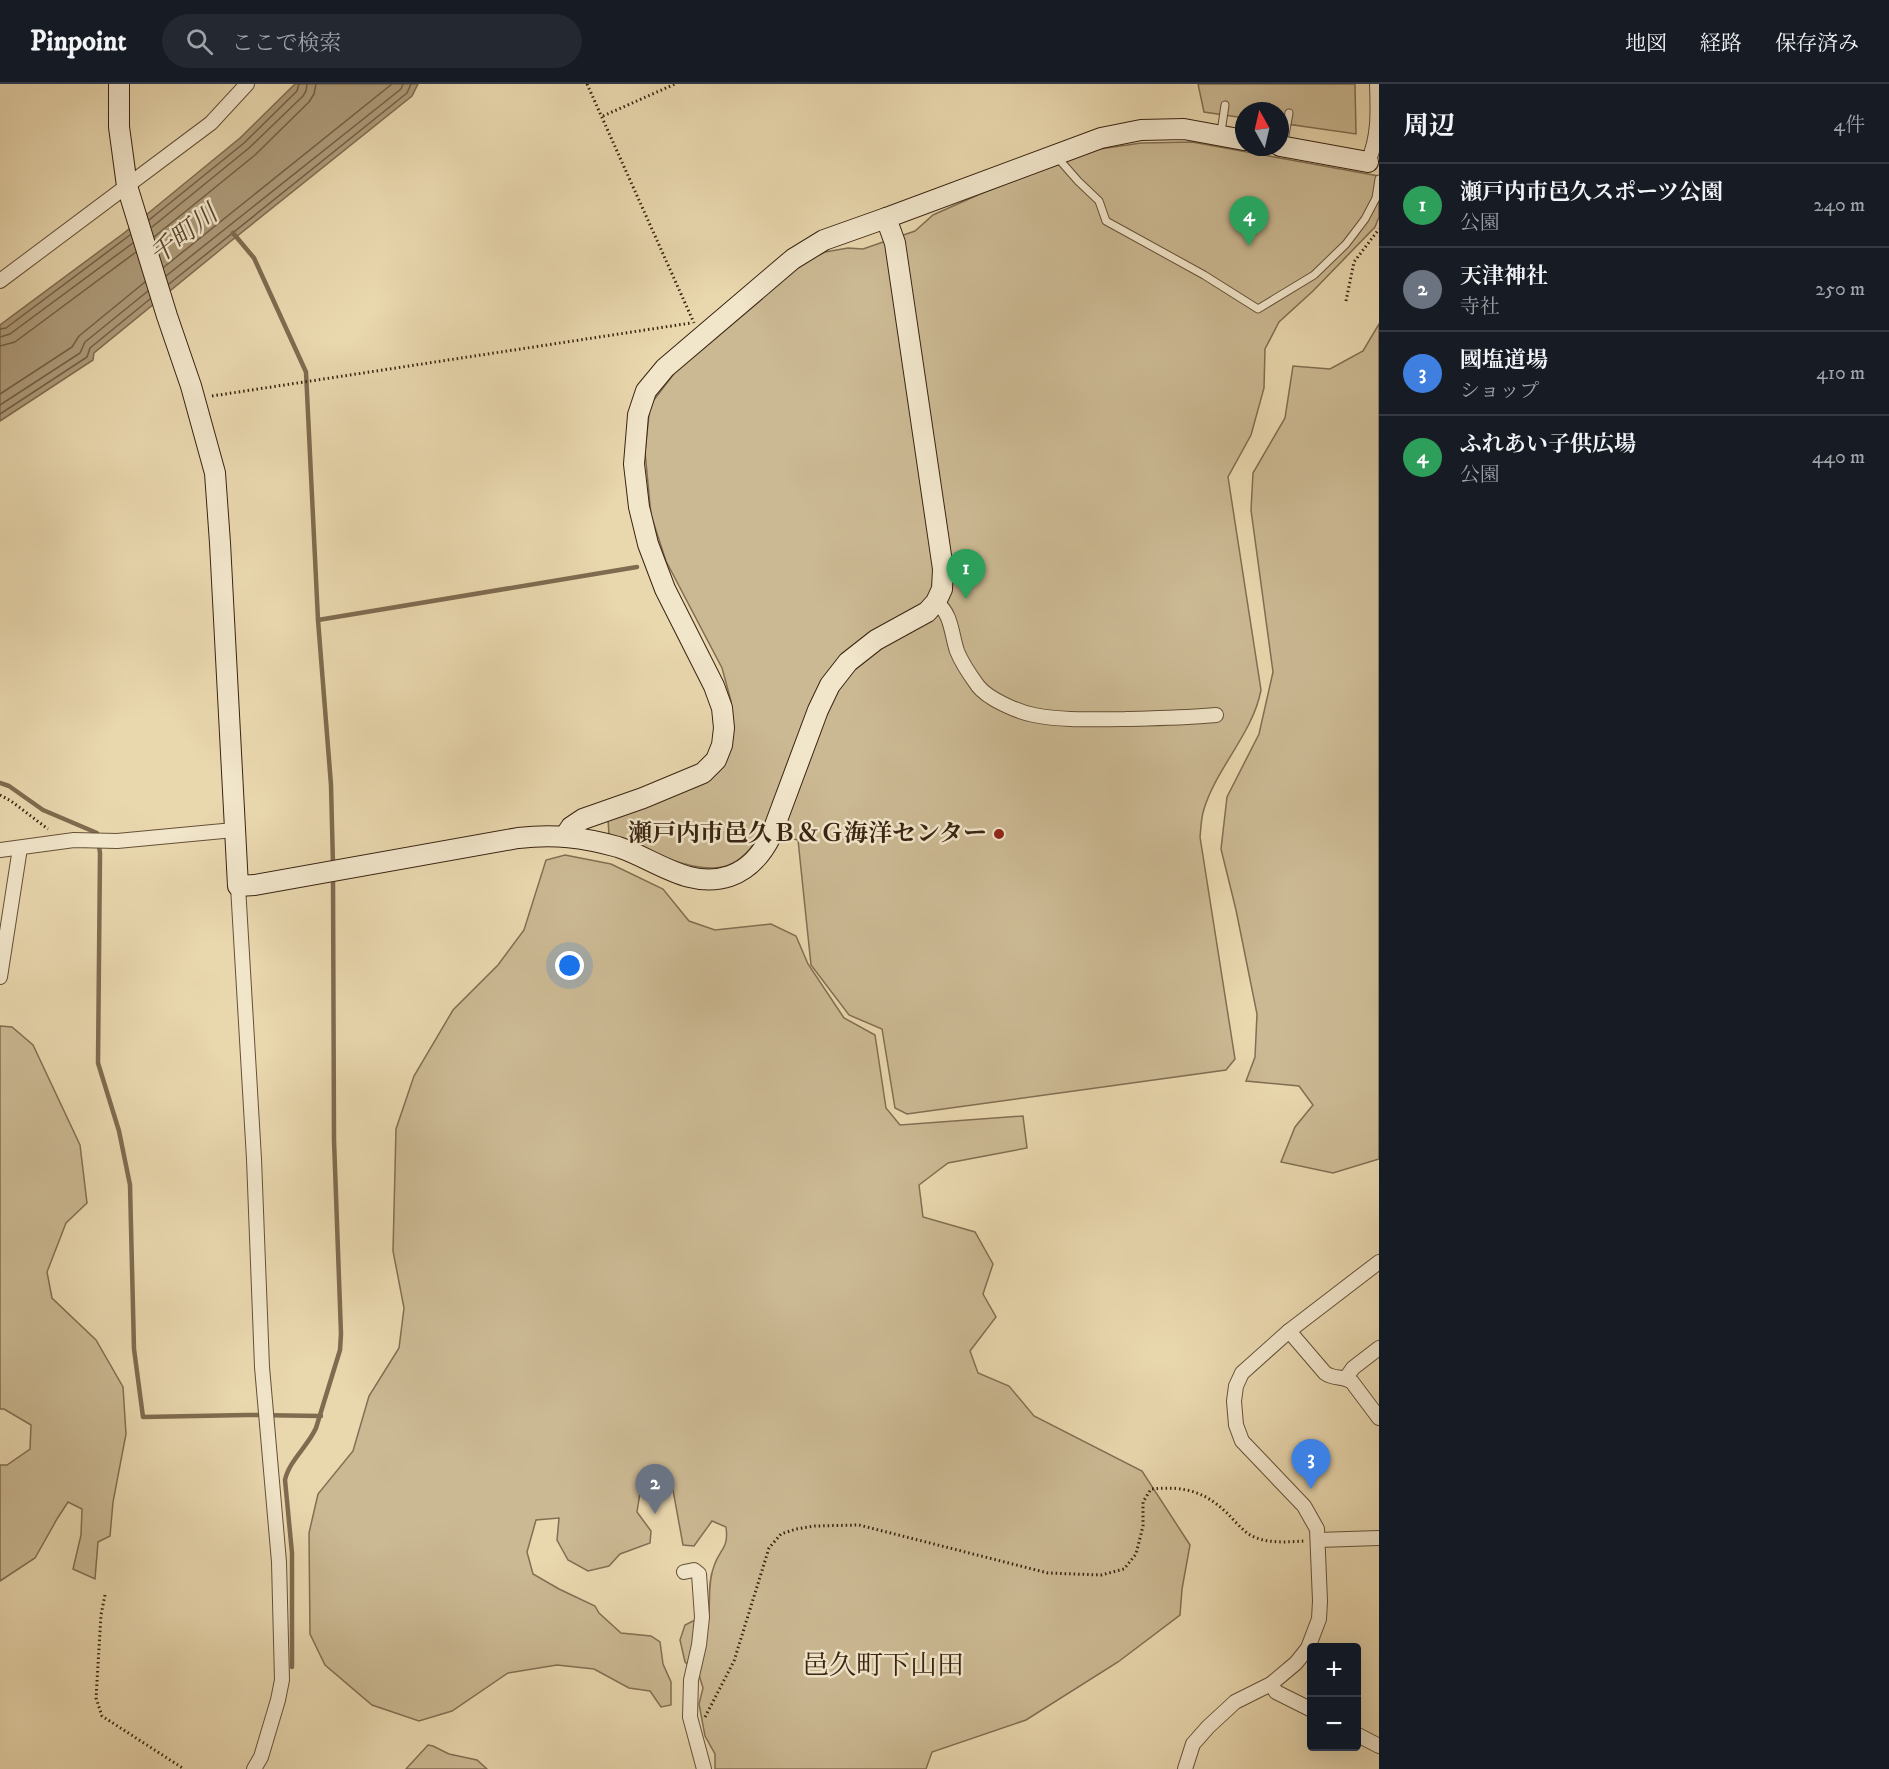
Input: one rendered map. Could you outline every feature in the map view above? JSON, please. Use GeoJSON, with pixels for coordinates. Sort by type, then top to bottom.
{"type":"FeatureCollection","features":[{"type":"Feature","properties":{"kind":"street"},"geometry":{"type":"LineString","coordinates":[[119,84],[119,127],[129,193],[215,473],[254,1159],[262,1367],[279,1562],[282,1680],[261,1757],[254,1769]]}},
{"type":"Feature","properties":{"kind":"street"},"geometry":{"type":"LineString","coordinates":[[3,276],[129,193],[211,123],[247,84]]}},
{"type":"Feature","properties":{"kind":"street"},"geometry":{"type":"LineString","coordinates":[[1289,147],[1371,164],[1379,134],[1377,84]]}},
{"type":"Feature","properties":{"kind":"street"},"geometry":{"type":"LineString","coordinates":[[566,836],[571,827],[583,819],[643,798],[703,773],[716,760],[722,745],[724,728],[722,708],[714,686],[665,589],[648,544],[639,507],[634,464],[638,415],[646,391],[699,328],[793,259],[824,240],[1101,138],[1141,130],[1184,129],[1235,138]]}},
{"type":"Feature","properties":{"kind":"street"},"geometry":{"type":"LineString","coordinates":[[238,886],[546,835],[590,840],[621,848],[684,876],[702,881],[737,874],[749,866],[763,851],[771,836],[818,710],[830,685],[848,662],[876,640],[927,612],[936,602],[942,589],[943,569],[895,243],[886,218]]}},
{"type":"Feature","properties":{"kind":"street"},"geometry":{"type":"LineString","coordinates":[[936,602],[944,608],[949,618],[963,663],[981,689],[1005,705],[1033,715],[1076,720],[1187,718],[1216,715]]}},
{"type":"Feature","properties":{"kind":"street"},"geometry":{"type":"LineString","coordinates":[[0,850],[74,840],[100,842],[234,830]]}},
{"type":"Feature","properties":{"kind":"street"},"geometry":{"type":"LineString","coordinates":[[0,977],[20,848]]}},
{"type":"Feature","properties":{"kind":"street"},"geometry":{"type":"LineString","coordinates":[[1185,1769],[1193,1744],[1208,1727],[1235,1702],[1272,1684],[1296,1664],[1308,1647],[1319,1619],[1317,1529],[1304,1506],[1242,1441],[1236,1425],[1234,1401],[1236,1386],[1242,1372],[1288,1331],[1379,1262]]}},
{"type":"Feature","properties":{"kind":"street"},"geometry":{"type":"LineString","coordinates":[[1288,1331],[1331,1378],[1346,1378],[1352,1382],[1379,1418]]}},
{"type":"Feature","properties":{"kind":"street"},"geometry":{"type":"LineString","coordinates":[[1346,1378],[1353,1368],[1379,1348]]}},
{"type":"Feature","properties":{"kind":"street"},"geometry":{"type":"LineString","coordinates":[[1318,1540],[1379,1538]]}},
{"type":"Feature","properties":{"kind":"street"},"geometry":{"type":"LineString","coordinates":[[684,1572],[694,1570],[699,1574],[702,1617],[691,1680],[690,1716],[704,1769]]}},
{"type":"Feature","properties":{"kind":"street"},"geometry":{"type":"LineString","coordinates":[[1272,1684],[1276,1692],[1307,1708]]}},
{"type":"Feature","properties":{"kind":"street"},"geometry":{"type":"LineString","coordinates":[[1361,1737],[1379,1746]]}},
{"type":"Feature","properties":{"kind":"lane"},"geometry":{"type":"LineString","coordinates":[[1220,135],[1226,105]]}},
{"type":"Feature","properties":{"kind":"lane"},"geometry":{"type":"LineString","coordinates":[[1055,155],[1078,182],[1099,201],[1106,221],[1204,275],[1258,309],[1314,275],[1346,244],[1365,219],[1376,198],[1379,179]]}},
{"type":"Feature","properties":{"kind":"path"},"geometry":{"type":"LineString","coordinates":[[195,402],[216,395],[297,383],[699,328],[587,84]]}},
{"type":"Feature","properties":{"kind":"path"},"geometry":{"type":"LineString","coordinates":[[602,116],[675,84]]}},
{"type":"Feature","properties":{"kind":"path"},"geometry":{"type":"LineString","coordinates":[[1346,301],[1354,262],[1379,229]]}},
{"type":"Feature","properties":{"kind":"path"},"geometry":{"type":"LineString","coordinates":[[0,795],[51,831],[74,840]]}},
{"type":"Feature","properties":{"kind":"path"},"geometry":{"type":"LineString","coordinates":[[695,1737],[734,1661],[769,1548],[782,1534],[796,1529],[859,1525],[1048,1573],[1101,1575],[1124,1569],[1137,1554],[1143,1526],[1143,1502],[1151,1489],[1174,1487],[1202,1495],[1220,1506],[1249,1535],[1265,1541],[1318,1540]]}},
{"type":"Feature","properties":{"kind":"path"},"geometry":{"type":"LineString","coordinates":[[105,1595],[101,1615],[96,1698],[98,1709],[102,1716],[184,1769]]}},
{"type":"Feature","properties":{"kind":"shaded area"},"geometry":{"type":"Polygon","coordinates":[[[1198,84],[1355,84],[1356,134],[1289,124],[1289,102],[1235,102],[1235,117],[1204,112],[1198,84]]]}},
{"type":"Feature","properties":{"kind":"shaded area"},"geometry":{"type":"Polygon","coordinates":[[[1192,142],[1235,150],[1235,156],[1269,156],[1379,176],[1379,217],[1375,227],[1313,291],[1279,322],[1265,349],[1264,388],[1251,435],[1228,477],[1261,690],[1251,721],[1210,794],[1203,812],[1200,837],[1235,1059],[1226,1070],[907,1114],[895,1108],[882,1029],[849,1015],[811,965],[798,840],[762,832],[738,860],[721,867],[706,868],[671,860],[609,835],[608,819],[692,787],[732,741],[731,701],[722,668],[666,561],[651,515],[645,452],[650,405],[676,371],[789,270],[825,252],[848,248],[863,249],[915,231],[933,215],[1093,150],[1141,143],[1192,142]]]}},
{"type":"Feature","properties":{"kind":"shaded area"},"geometry":{"type":"Polygon","coordinates":[[[1379,324],[1379,1159],[1333,1173],[1281,1162],[1295,1127],[1313,1105],[1299,1086],[1246,1081],[1255,1057],[1257,1014],[1221,849],[1227,797],[1259,734],[1273,672],[1251,510],[1253,473],[1285,418],[1293,366],[1330,369],[1363,351],[1379,324]]]}},
{"type":"Feature","properties":{"kind":"shaded area"},"geometry":{"type":"Polygon","coordinates":[[[565,855],[611,864],[663,889],[689,921],[715,930],[771,924],[796,936],[808,964],[844,1018],[875,1035],[886,1108],[900,1125],[1023,1116],[1027,1148],[948,1163],[919,1185],[923,1217],[975,1232],[993,1264],[983,1294],[996,1317],[970,1351],[978,1373],[1009,1386],[1034,1416],[1142,1471],[1190,1545],[1180,1615],[1118,1662],[1026,1720],[932,1752],[926,1769],[715,1769],[715,1754],[705,1736],[699,1704],[703,1688],[699,1675],[685,1662],[680,1640],[685,1625],[709,1613],[712,1572],[725,1544],[726,1527],[712,1521],[694,1546],[683,1545],[673,1490],[665,1480],[642,1480],[637,1512],[651,1531],[650,1543],[620,1554],[609,1566],[588,1571],[568,1560],[557,1540],[559,1518],[536,1520],[527,1552],[533,1574],[595,1606],[599,1613],[621,1633],[651,1636],[660,1642],[663,1664],[671,1682],[671,1705],[661,1707],[650,1691],[629,1688],[594,1669],[557,1665],[508,1673],[452,1711],[419,1721],[372,1705],[325,1665],[310,1634],[309,1533],[318,1494],[353,1451],[369,1396],[399,1348],[404,1308],[393,1251],[396,1129],[414,1076],[453,1010],[498,965],[524,930],[546,860],[565,855]]]}},
{"type":"Feature","properties":{"kind":"shaded area"},"geometry":{"type":"Polygon","coordinates":[[[0,1026],[12,1027],[33,1045],[80,1145],[87,1203],[66,1223],[47,1272],[52,1298],[96,1340],[123,1387],[126,1434],[113,1502],[110,1536],[98,1542],[95,1579],[73,1569],[81,1535],[82,1509],[68,1502],[35,1558],[0,1581],[0,1465],[7,1465],[30,1449],[31,1425],[4,1409],[0,1409],[0,1026]]]}},
{"type":"Feature","properties":{"kind":"shaded area"},"geometry":{"type":"Polygon","coordinates":[[[428,1745],[449,1754],[477,1760],[487,1769],[406,1769],[428,1745]]]}},
{"type":"Feature","properties":{"kind":"water","name":"千町川"},"geometry":{"type":"Polygon","coordinates":[[[295,84],[418,84],[412,96],[94,353],[93,360],[0,421],[0,325],[124,233],[240,138],[295,84]]]}},
{"type":"Feature","properties":{"kind":"waterway"},"geometry":{"type":"LineString","coordinates":[[233,233],[254,258],[306,372],[318,620],[331,785],[333,865]]}},
{"type":"Feature","properties":{"kind":"waterway"},"geometry":{"type":"LineString","coordinates":[[318,620],[637,567]]}},
{"type":"Feature","properties":{"kind":"waterway"},"geometry":{"type":"LineString","coordinates":[[0,783],[9,786],[43,810],[97,833],[100,853],[98,1063],[119,1131],[130,1185],[134,1349],[143,1417],[321,1416]]}},
{"type":"Feature","properties":{"kind":"waterway"},"geometry":{"type":"LineString","coordinates":[[292,1667],[292,1553],[285,1480],[290,1466],[316,1428],[340,1350],[341,1334],[334,1140],[333,876]]}},
{"type":"Feature","properties":{"kind":"place","name":"ふれあい子供広場"},"geometry":{"type":"Point","coordinates":[1249,246]}},
{"type":"Feature","properties":{"kind":"place","name":"瀬戸内市邑久スポーツ公園"},"geometry":{"type":"Point","coordinates":[966,599]}},
{"type":"Feature","properties":{"kind":"place","name":"瀬戸内市邑久Ｂ＆Ｇ海洋センター"},"geometry":{"type":"Point","coordinates":[999,834]}},
{"type":"Feature","properties":{"kind":"place","name":"國塩道場"},"geometry":{"type":"Point","coordinates":[1311,1489]}},
{"type":"Feature","properties":{"kind":"place","name":"天津神社"},"geometry":{"type":"Point","coordinates":[655,1514]}},
{"type":"Feature","properties":{"kind":"district","name":"邑久町下山田"},"geometry":{"type":"Point","coordinates":[883,1666]}}]}
